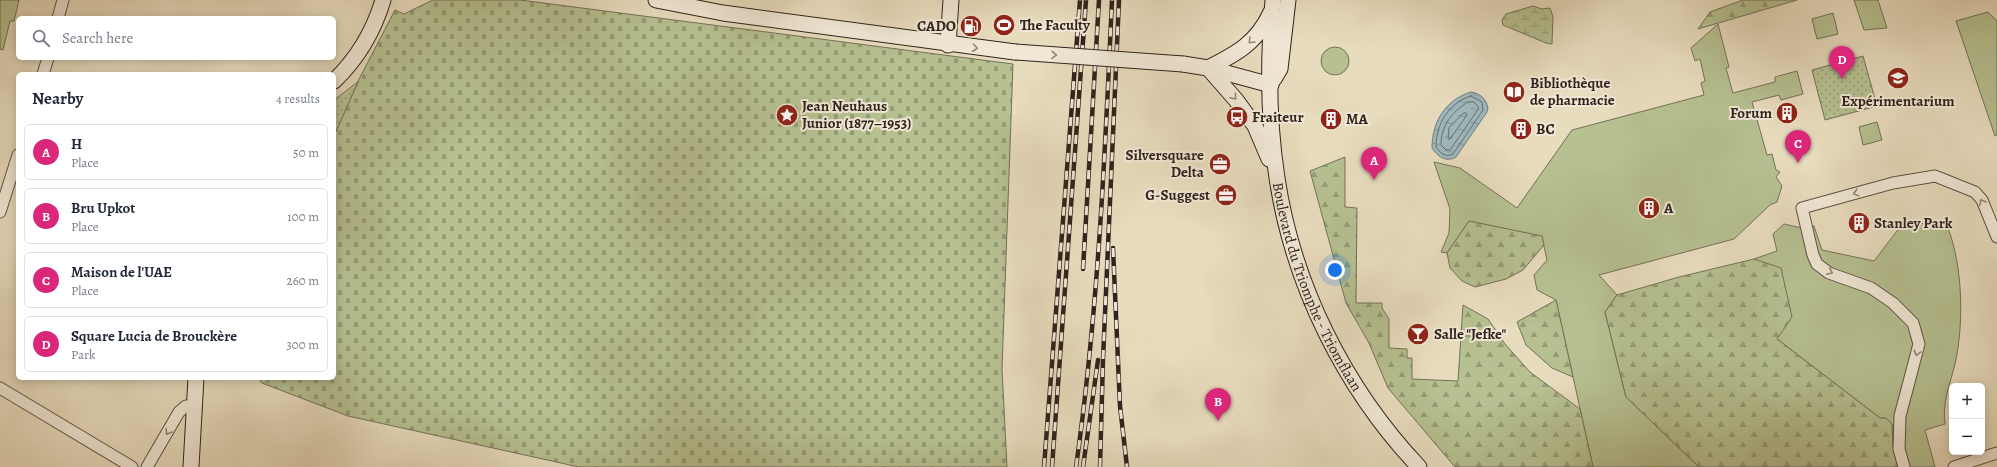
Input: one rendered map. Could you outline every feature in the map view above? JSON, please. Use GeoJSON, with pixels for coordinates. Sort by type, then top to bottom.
{"type":"FeatureCollection","features":[{"type":"Feature","properties":{"kind":"street"},"geometry":{"type":"LineString","coordinates":[[59,16],[63,0]]}},
{"type":"Feature","properties":{"kind":"street"},"geometry":{"type":"LineString","coordinates":[[336,79],[345,70],[359,50],[378,18],[383,0]]}},
{"type":"Feature","properties":{"kind":"street"},"geometry":{"type":"LineString","coordinates":[[656,0],[724,7],[948,45],[1016,52],[1183,64],[1208,68],[1271,85],[1280,69],[1288,0]]}},
{"type":"Feature","properties":{"kind":"street"},"geometry":{"type":"LineString","coordinates":[[948,45],[951,0]]}},
{"type":"Feature","properties":{"kind":"street"},"geometry":{"type":"LineString","coordinates":[[1208,68],[1243,49],[1258,34],[1273,4]]}},
{"type":"Feature","properties":{"kind":"street","name":"Boulevard du Triomphe - Triomflaan"},"geometry":{"type":"LineString","coordinates":[[1273,4],[1271,85],[1273,150],[1277,180],[1287,227],[1299,267],[1311,298],[1334,347],[1371,410],[1419,467]]}},
{"type":"Feature","properties":{"kind":"street"},"geometry":{"type":"LineString","coordinates":[[44,72],[48,60]]}},
{"type":"Feature","properties":{"kind":"street"},"geometry":{"type":"LineString","coordinates":[[1208,68],[1236,100],[1255,126],[1261,137],[1277,180]]}},
{"type":"Feature","properties":{"kind":"street"},"geometry":{"type":"LineString","coordinates":[[0,212],[16,161]]}},
{"type":"Feature","properties":{"kind":"street"},"geometry":{"type":"LineString","coordinates":[[1904,467],[1899,449],[1900,416],[1919,344],[1913,323],[1893,303],[1871,288],[1829,272],[1817,264],[1813,255],[1802,208],[1894,183],[1934,176],[1975,192],[1982,200],[1997,237]]}},
{"type":"Feature","properties":{"kind":"street"},"geometry":{"type":"LineString","coordinates":[[191,467],[193,406],[196,380]]}},
{"type":"Feature","properties":{"kind":"street"},"geometry":{"type":"LineString","coordinates":[[0,388],[132,467]]}},
{"type":"Feature","properties":{"kind":"street"},"geometry":{"type":"LineString","coordinates":[[147,467],[179,412],[186,406],[193,406]]}},
{"type":"Feature","properties":{"kind":"street"},"geometry":{"type":"LineString","coordinates":[[1954,467],[1997,453]]}},
{"type":"Feature","properties":{"kind":"green space"},"geometry":{"type":"Polygon","coordinates":[[[0,0],[19,0],[14,21],[10,21],[3,50],[0,49],[0,0]]]}},
{"type":"Feature","properties":{"kind":"green space"},"geometry":{"type":"Polygon","coordinates":[[[433,0],[520,0],[1013,64],[1002,369],[1007,467],[579,467],[348,416],[262,383],[260,380],[336,380],[336,131],[357,83],[395,10],[404,14],[433,0]]]}},
{"type":"Feature","properties":{"kind":"green space"},"geometry":{"type":"Polygon","coordinates":[[[1743,0],[1797,0],[1698,29],[1710,12],[1743,0]]]}},
{"type":"Feature","properties":{"kind":"green space"},"geometry":{"type":"Polygon","coordinates":[[[1854,0],[1878,0],[1887,28],[1864,30],[1854,0]]]}},
{"type":"Feature","properties":{"kind":"green space"},"geometry":{"type":"Polygon","coordinates":[[[1533,6],[1542,9],[1550,8],[1553,17],[1552,44],[1546,43],[1503,25],[1502,20],[1506,14],[1533,6]]]}},
{"type":"Feature","properties":{"kind":"green space"},"geometry":{"type":"Polygon","coordinates":[[[1988,12],[1997,21],[1997,135],[1995,136],[1956,21],[1988,12]]]}},
{"type":"Feature","properties":{"kind":"green space"},"geometry":{"type":"Polygon","coordinates":[[[1833,13],[1838,34],[1817,39],[1812,19],[1833,13]]]}},
{"type":"Feature","properties":{"kind":"green space"},"geometry":{"type":"Polygon","coordinates":[[[1718,24],[1729,67],[1726,68],[1733,93],[1775,82],[1775,77],[1797,71],[1803,94],[1781,100],[1779,95],[1752,102],[1767,155],[1772,154],[1776,170],[1780,172],[1776,177],[1782,186],[1777,202],[1770,205],[1734,239],[1599,275],[1617,295],[1605,312],[1626,397],[1699,467],[1593,467],[1556,300],[1537,290],[1534,275],[1547,260],[1542,237],[1469,221],[1447,253],[1441,252],[1449,233],[1450,209],[1434,162],[1460,168],[1517,208],[1572,130],[1704,95],[1701,83],[1705,81],[1700,59],[1695,61],[1691,48],[1718,24]]]}},
{"type":"Feature","properties":{"kind":"green space"},"geometry":{"type":"Polygon","coordinates":[[[1335,47],[1345,51],[1349,61],[1345,71],[1335,75],[1325,71],[1321,61],[1325,51],[1335,47]]]}},
{"type":"Feature","properties":{"kind":"green space"},"geometry":{"type":"Polygon","coordinates":[[[1863,56],[1877,106],[1825,120],[1812,70],[1863,56]]]}},
{"type":"Feature","properties":{"kind":"green space"},"geometry":{"type":"Polygon","coordinates":[[[359,81],[336,131],[336,98],[359,81]]]}},
{"type":"Feature","properties":{"kind":"green space"},"geometry":{"type":"Polygon","coordinates":[[[1877,122],[1882,140],[1863,145],[1859,127],[1877,122]]]}},
{"type":"Feature","properties":{"kind":"green space"},"geometry":{"type":"Polygon","coordinates":[[[1345,157],[1345,207],[1357,208],[1356,303],[1382,303],[1382,308],[1389,319],[1389,348],[1407,349],[1407,358],[1412,358],[1412,379],[1458,381],[1463,305],[1488,319],[1505,344],[1530,372],[1580,409],[1593,467],[1455,467],[1388,388],[1369,343],[1346,303],[1310,171],[1345,157]]]}},
{"type":"Feature","properties":{"kind":"green space"},"geometry":{"type":"Polygon","coordinates":[[[1469,221],[1542,236],[1544,245],[1523,270],[1506,279],[1475,287],[1462,281],[1450,268],[1447,253],[1469,221]]]}},
{"type":"Feature","properties":{"kind":"green space"},"geometry":{"type":"Polygon","coordinates":[[[1910,223],[1936,224],[1942,230],[1948,228],[1957,260],[1961,314],[1960,331],[1955,364],[1949,383],[1946,401],[1944,416],[1945,424],[1925,430],[1935,467],[1898,467],[1893,447],[1892,424],[1886,418],[1880,418],[1777,339],[1754,259],[1777,251],[1773,234],[1784,224],[1802,228],[1814,226],[1822,250],[1874,261],[1897,231],[1910,223]]]}},
{"type":"Feature","properties":{"kind":"green space"},"geometry":{"type":"Polygon","coordinates":[[[1754,259],[1781,268],[1792,317],[1777,339],[1880,418],[1886,418],[1892,424],[1893,447],[1898,467],[1699,467],[1626,397],[1605,312],[1617,295],[1679,277],[1754,259]]]}},
{"type":"Feature","properties":{"kind":"green space"},"geometry":{"type":"Polygon","coordinates":[[[1556,300],[1573,377],[1552,368],[1526,345],[1517,322],[1556,300]]]}},
{"type":"Feature","properties":{"kind":"water"},"geometry":{"type":"Polygon","coordinates":[[[1471,92],[1480,95],[1484,99],[1488,108],[1487,112],[1456,157],[1452,159],[1442,158],[1436,154],[1432,148],[1434,129],[1437,121],[1447,106],[1454,100],[1471,92]]]}},
{"type":"Feature","properties":{"kind":"railway"},"geometry":{"type":"LineString","coordinates":[[1044,467],[1080,0]]}},
{"type":"Feature","properties":{"kind":"railway"},"geometry":{"type":"LineString","coordinates":[[1052,467],[1086,0]]}},
{"type":"Feature","properties":{"kind":"railway"},"geometry":{"type":"LineString","coordinates":[[1083,269],[1099,0]]}},
{"type":"Feature","properties":{"kind":"railway"},"geometry":{"type":"LineString","coordinates":[[1076,467],[1090,351],[1100,234],[1112,0]]}},
{"type":"Feature","properties":{"kind":"railway"},"geometry":{"type":"LineString","coordinates":[[1100,467],[1103,359],[1119,0]]}},
{"type":"Feature","properties":{"kind":"railway"},"geometry":{"type":"LineString","coordinates":[[1113,248],[1120,406],[1127,467]]}},
{"type":"Feature","properties":{"kind":"railway"},"geometry":{"type":"LineString","coordinates":[[1083,467],[1098,360]]}},
{"type":"Feature","properties":{"kind":"place","name":"The Faculty"},"geometry":{"type":"Point","coordinates":[1004,25]}},
{"type":"Feature","properties":{"kind":"place","name":"CADO"},"geometry":{"type":"Point","coordinates":[971,26]}},
{"type":"Feature","properties":{"kind":"place","name":"Expérimentarium"},"geometry":{"type":"Point","coordinates":[1898,78]}},
{"type":"Feature","properties":{"kind":"place","name":"Square Lucia de Brouckère"},"geometry":{"type":"Point","coordinates":[1842,79]}},
{"type":"Feature","properties":{"kind":"place","name":"Bibliothèque de pharmacie"},"geometry":{"type":"Point","coordinates":[1514,92]}},
{"type":"Feature","properties":{"kind":"place","name":"Forum"},"geometry":{"type":"Point","coordinates":[1787,113]}},
{"type":"Feature","properties":{"kind":"place","name":"Jean Neuhaus Junior (1877–1953)"},"geometry":{"type":"Point","coordinates":[787,115]}},
{"type":"Feature","properties":{"kind":"place","name":"Fraiteur"},"geometry":{"type":"Point","coordinates":[1237,117]}},
{"type":"Feature","properties":{"kind":"place","name":"MA"},"geometry":{"type":"Point","coordinates":[1331,119]}},
{"type":"Feature","properties":{"kind":"place","name":"BC"},"geometry":{"type":"Point","coordinates":[1521,129]}},
{"type":"Feature","properties":{"kind":"place","name":"Maison de l'UAE"},"geometry":{"type":"Point","coordinates":[1798,163]}},
{"type":"Feature","properties":{"kind":"place","name":"Silversquare Delta"},"geometry":{"type":"Point","coordinates":[1220,164]}},
{"type":"Feature","properties":{"kind":"place","name":"H"},"geometry":{"type":"Point","coordinates":[1374,180]}},
{"type":"Feature","properties":{"kind":"place","name":"G-Suggest"},"geometry":{"type":"Point","coordinates":[1226,195]}},
{"type":"Feature","properties":{"kind":"place","name":"A"},"geometry":{"type":"Point","coordinates":[1649,208]}},
{"type":"Feature","properties":{"kind":"place","name":"Stanley Park"},"geometry":{"type":"Point","coordinates":[1859,223]}},
{"type":"Feature","properties":{"kind":"place","name":"Salle \"Jefke\""},"geometry":{"type":"Point","coordinates":[1418,334]}},
{"type":"Feature","properties":{"kind":"place","name":"Bru Upkot"},"geometry":{"type":"Point","coordinates":[1218,421]}}]}
